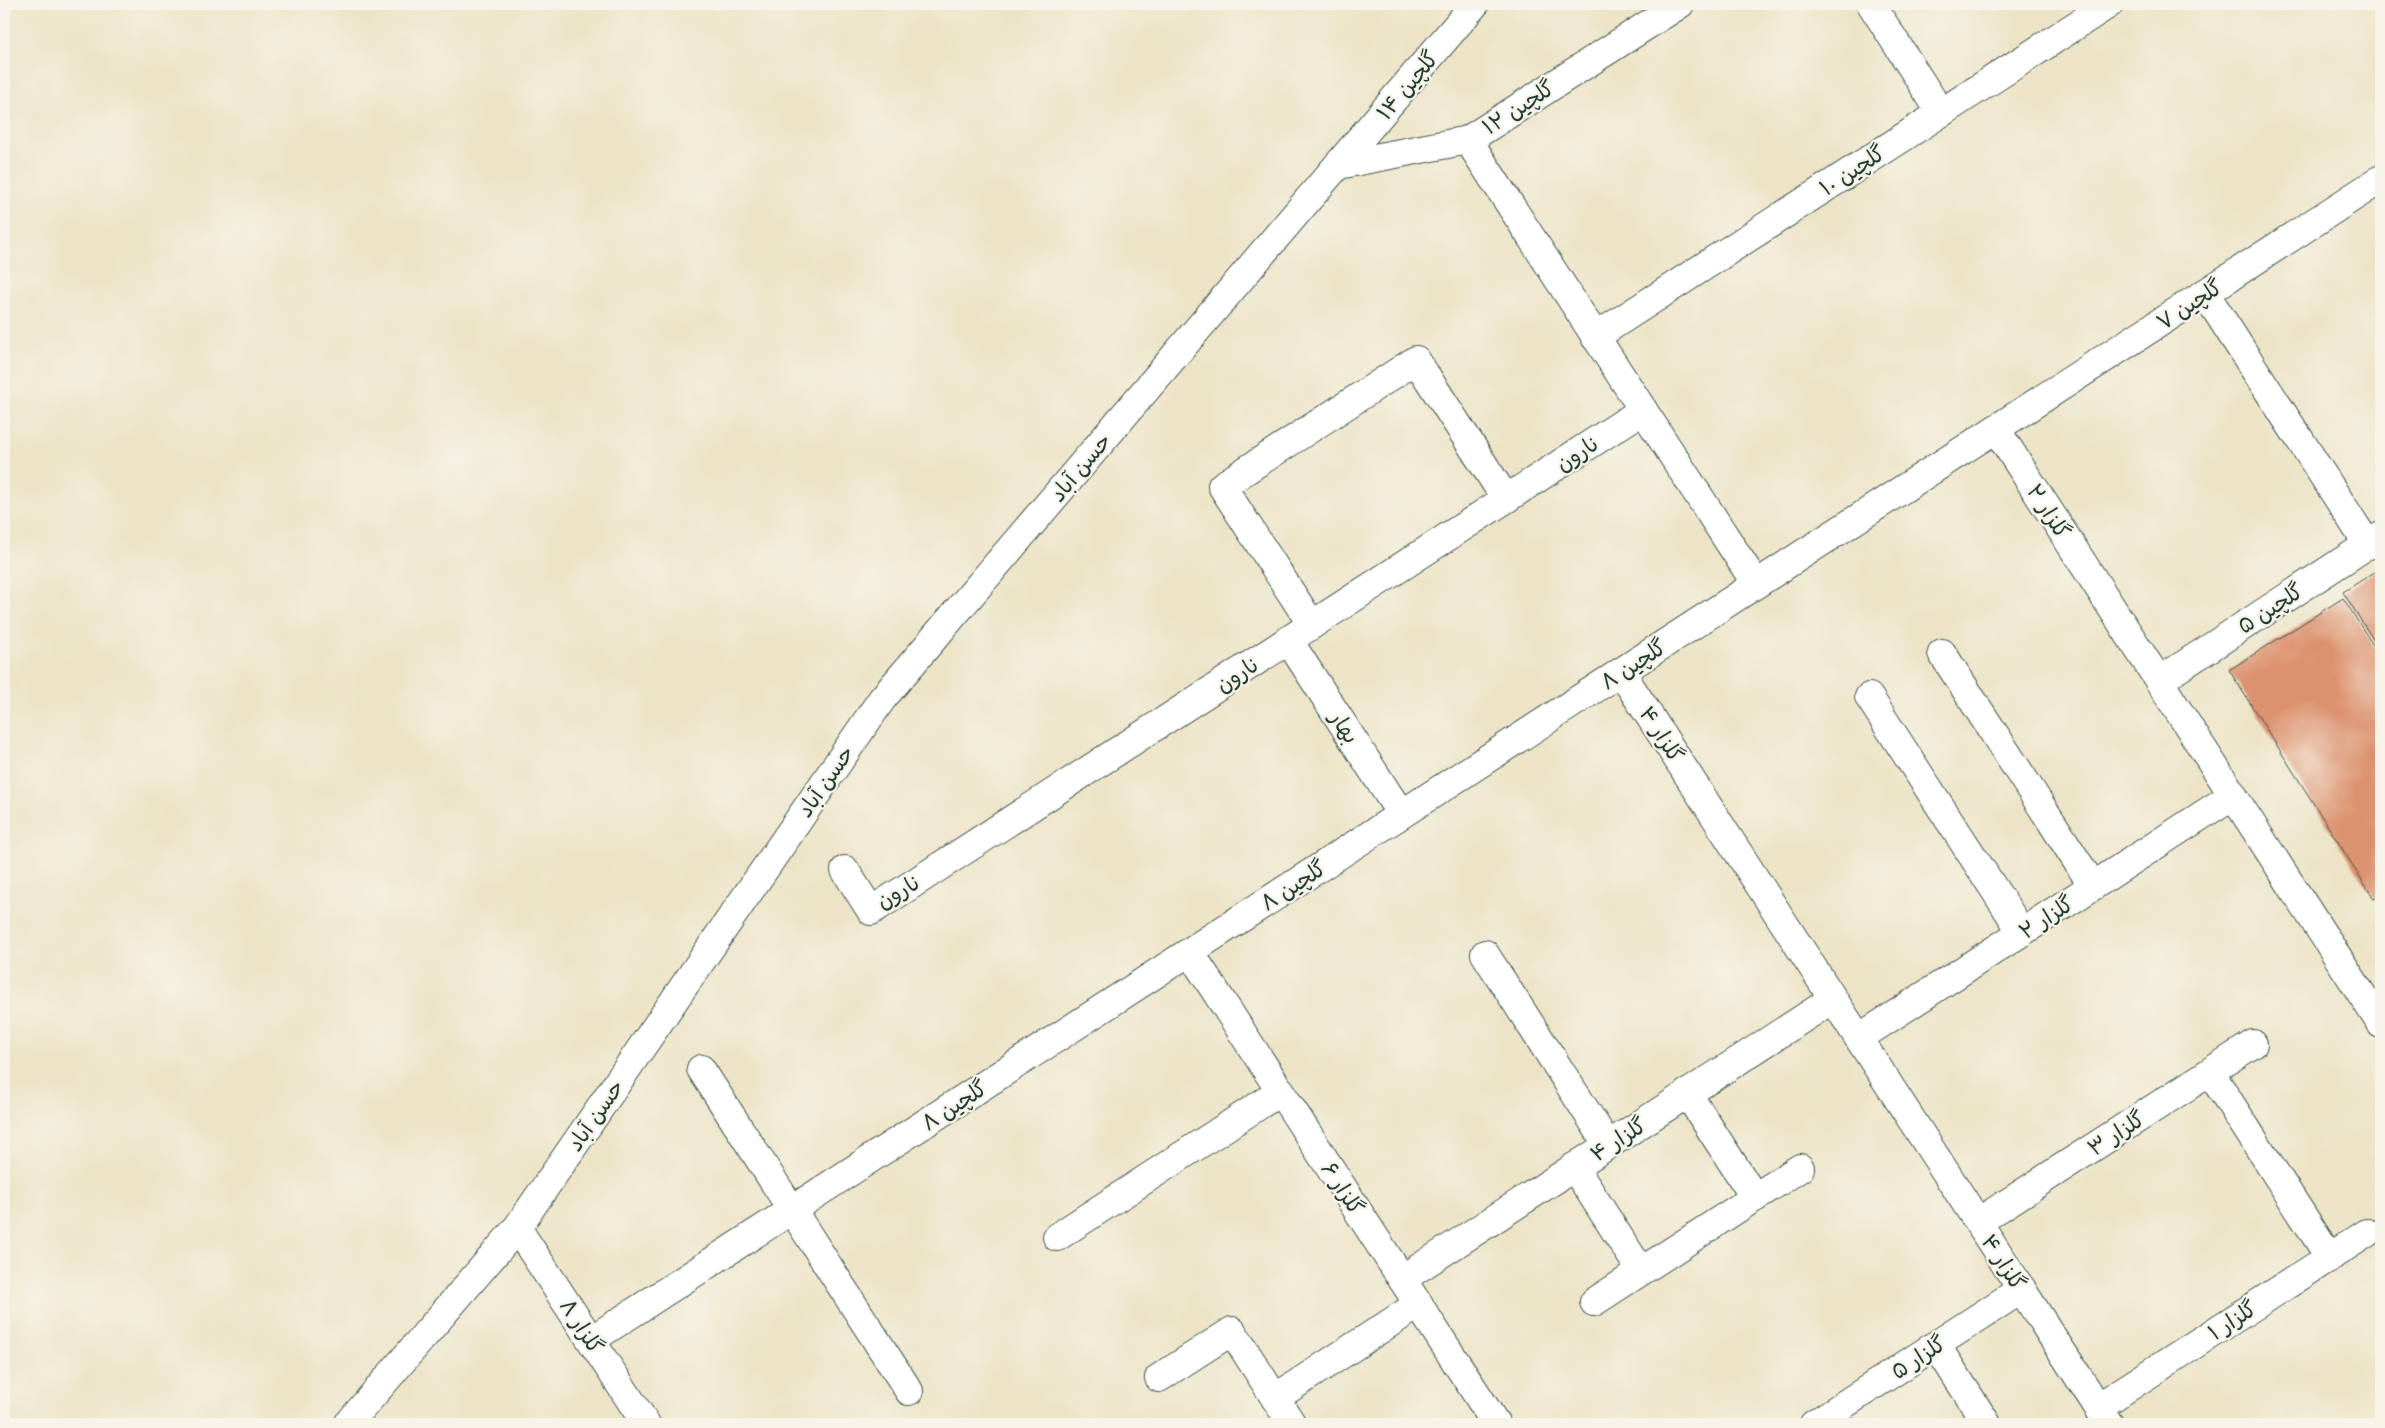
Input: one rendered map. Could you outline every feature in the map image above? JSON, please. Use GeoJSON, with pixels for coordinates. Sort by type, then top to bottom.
{"type":"FeatureCollection","features":[{"type":"Feature","properties":{"kind":"street","name":"گلچین ۱۴"},"geometry":{"type":"LineString","coordinates":[[1338,165],[1475,4]]}},
{"type":"Feature","properties":{"kind":"street","name":"گلچین ۱۲"},"geometry":{"type":"LineString","coordinates":[[1338,165],[1468,140],[1680,4]]}},
{"type":"Feature","properties":{"kind":"street"},"geometry":{"type":"LineString","coordinates":[[1870,4],[1941,113]]}},
{"type":"Feature","properties":{"kind":"street","name":"گلچین ۱۰"},"geometry":{"type":"LineString","coordinates":[[1595,337],[2109,4]]}},
{"type":"Feature","properties":{"kind":"street"},"geometry":{"type":"LineString","coordinates":[[1468,140],[1756,584]]}},
{"type":"Feature","properties":{"kind":"street","name":"حسن آباد"},"geometry":{"type":"LineString","coordinates":[[348,1424],[517,1228],[882,699],[1338,165]]}},
{"type":"Feature","properties":{"kind":"street","name":"گلچین ۷"},"geometry":{"type":"LineString","coordinates":[[1996,429],[2381,179]]}},
{"type":"Feature","properties":{"kind":"street"},"geometry":{"type":"LineString","coordinates":[[2205,293],[2375,540]]}},
{"type":"Feature","properties":{"kind":"street"},"geometry":{"type":"LineString","coordinates":[[1312,625],[1222,486],[1416,360],[1506,499]]}},
{"type":"Feature","properties":{"kind":"street","name":"نارون"},"geometry":{"type":"LineString","coordinates":[[845,870],[872,910],[1643,410]]}},
{"type":"Feature","properties":{"kind":"street","name":"گلچین ۸"},"geometry":{"type":"LineString","coordinates":[[591,1340],[1996,429]]}},
{"type":"Feature","properties":{"kind":"street","name":"گلزار ۲"},"geometry":{"type":"LineString","coordinates":[[1996,429],[2381,1024]]}},
{"type":"Feature","properties":{"kind":"street","name":"گلچین ۵"},"geometry":{"type":"LineString","coordinates":[[2159,681],[2375,540]]}},
{"type":"Feature","properties":{"kind":"street","name":"بهار"},"geometry":{"type":"LineString","coordinates":[[1289,640],[1402,814]]}},
{"type":"Feature","properties":{"kind":"street"},"geometry":{"type":"LineString","coordinates":[[1942,653],[2093,886]]}},
{"type":"Feature","properties":{"kind":"street","name":"گلزار ۴"},"geometry":{"type":"LineString","coordinates":[[1622,672],[2103,1416]]}},
{"type":"Feature","properties":{"kind":"street"},"geometry":{"type":"LineString","coordinates":[[1869,697],[2022,932]]}},
{"type":"Feature","properties":{"kind":"street","name":"گلزار ۲"},"geometry":{"type":"LineString","coordinates":[[1859,1038],[2233,795]]}},
{"type":"Feature","properties":{"kind":"street","name":"گلزار ۶"},"geometry":{"type":"LineString","coordinates":[[1190,952],[1496,1424]]}},
{"type":"Feature","properties":{"kind":"street"},"geometry":{"type":"LineString","coordinates":[[1485,954],[1608,1145]]}},
{"type":"Feature","properties":{"kind":"street","name":"گلزار ۴"},"geometry":{"type":"LineString","coordinates":[[1402,1278],[1833,999]]}},
{"type":"Feature","properties":{"kind":"street","name":"گلزار ۳"},"geometry":{"type":"LineString","coordinates":[[1978,1222],[2253,1044]]}},
{"type":"Feature","properties":{"kind":"street"},"geometry":{"type":"LineString","coordinates":[[700,1069],[909,1391]]}},
{"type":"Feature","properties":{"kind":"street"},"geometry":{"type":"LineString","coordinates":[[2210,1072],[2330,1258]]}},
{"type":"Feature","properties":{"kind":"street"},"geometry":{"type":"LineString","coordinates":[[1057,1237],[1281,1092]]}},
{"type":"Feature","properties":{"kind":"street"},"geometry":{"type":"LineString","coordinates":[[1687,1093],[1755,1198]]}},
{"type":"Feature","properties":{"kind":"street"},"geometry":{"type":"LineString","coordinates":[[1574,1167],[1641,1272]]}},
{"type":"Feature","properties":{"kind":"street"},"geometry":{"type":"LineString","coordinates":[[1594,1302],[1800,1168]]}},
{"type":"Feature","properties":{"kind":"street","name":"گلزار ۸"},"geometry":{"type":"LineString","coordinates":[[517,1228],[646,1424]]}},
{"type":"Feature","properties":{"kind":"street","name":"گلزار ۱"},"geometry":{"type":"LineString","coordinates":[[2103,1416],[2367,1233]]}},
{"type":"Feature","properties":{"kind":"street","name":"گلزار ۵"},"geometry":{"type":"LineString","coordinates":[[1814,1424],[2022,1289]]}},
{"type":"Feature","properties":{"kind":"street"},"geometry":{"type":"LineString","coordinates":[[1275,1398],[1419,1304]]}},
{"type":"Feature","properties":{"kind":"street"},"geometry":{"type":"LineString","coordinates":[[1159,1378],[1232,1331],[1292,1424]]}},
{"type":"Feature","properties":{"kind":"street"},"geometry":{"type":"LineString","coordinates":[[1936,1345],[1987,1424]]}},
{"type":"Feature","properties":{"kind":"building"},"geometry":{"type":"Polygon","coordinates":[[[2381,568],[2381,652],[2343,592],[2381,568]]]}},
{"type":"Feature","properties":{"kind":"building"},"geometry":{"type":"Polygon","coordinates":[[[2343,598],[2381,658],[2381,894],[2374,899],[2229,670],[2343,598]]]}}]}
